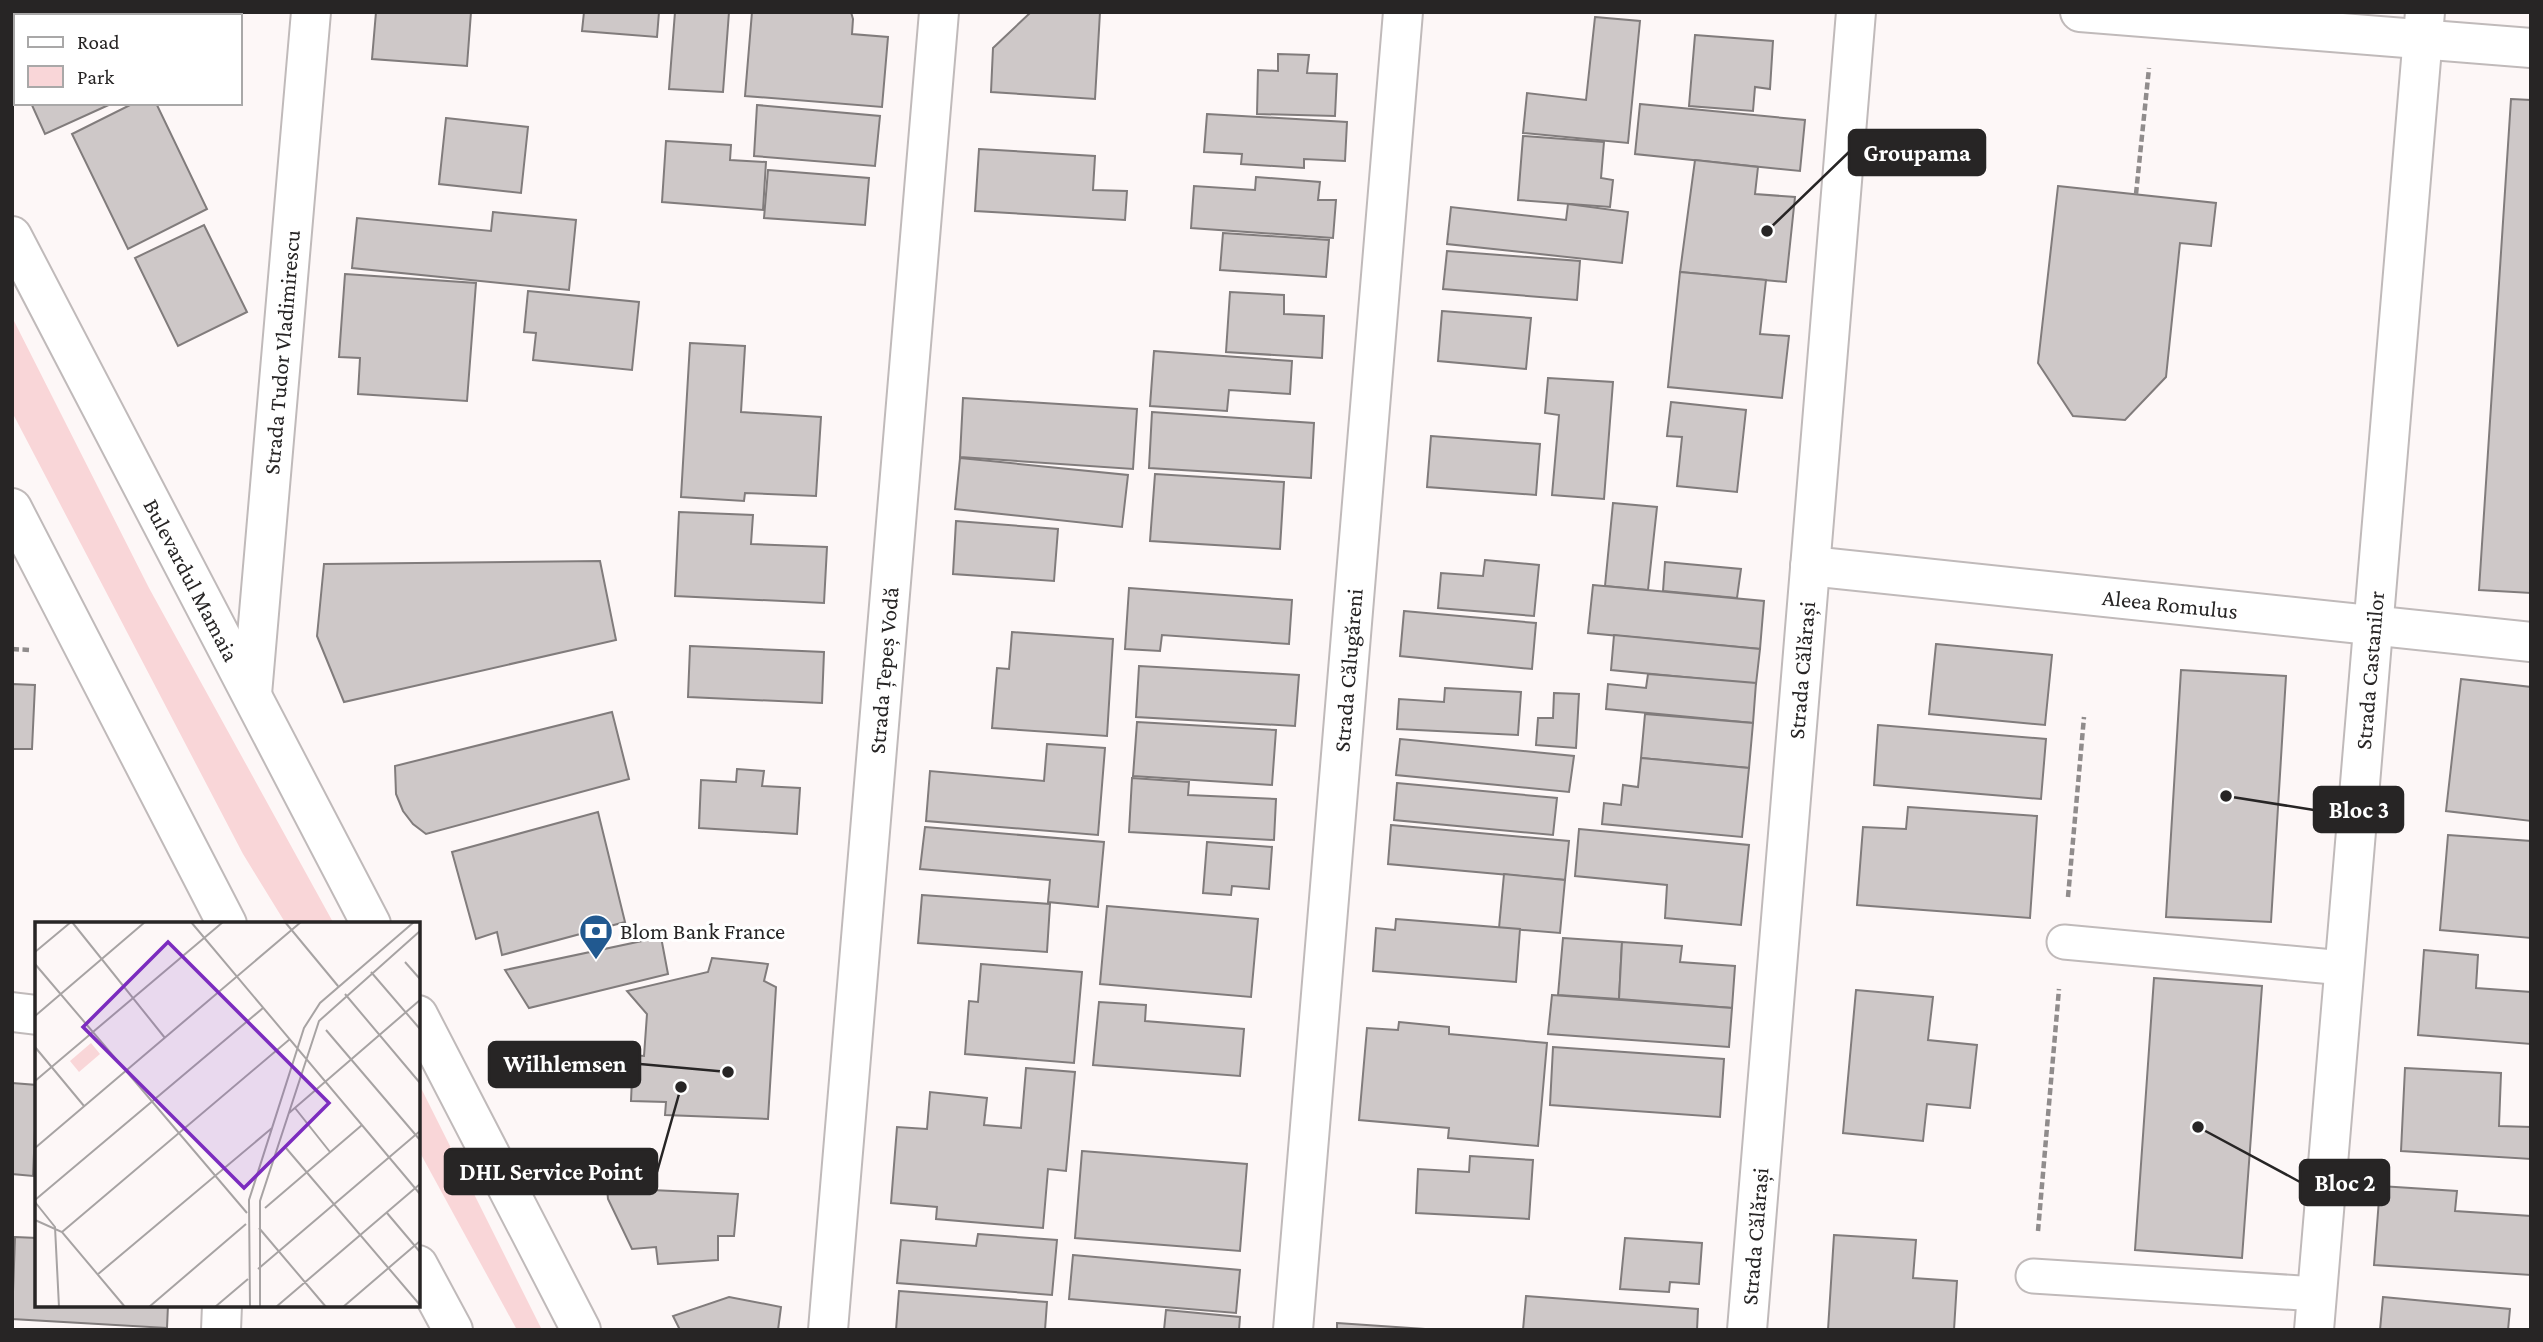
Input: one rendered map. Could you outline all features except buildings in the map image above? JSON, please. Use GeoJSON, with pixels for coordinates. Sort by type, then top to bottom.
{"type":"FeatureCollection","features":[{"type":"Feature","properties":{"kind":"street","name":"Strada Tudor Vladimirescu"},"geometry":{"type":"LineString","coordinates":[[252,694],[312,12]]}},
{"type":"Feature","properties":{"kind":"street","name":"Strada Țepeș Vodă"},"geometry":{"type":"LineString","coordinates":[[828,1330],[939,12]]}},
{"type":"Feature","properties":{"kind":"street","name":"Strada Călugăreni"},"geometry":{"type":"LineString","coordinates":[[1293,1330],[1403,12]]}},
{"type":"Feature","properties":{"kind":"street","name":"Strada Călărași"},"geometry":{"type":"LineString","coordinates":[[1747,1330],[1856,12]]}},
{"type":"Feature","properties":{"kind":"street"},"geometry":{"type":"LineString","coordinates":[[2080,12],[2154,18],[2424,26],[2531,48]]}},
{"type":"Feature","properties":{"kind":"street","name":"Strada Castanilor"},"geometry":{"type":"LineString","coordinates":[[2315,1312],[2424,26]]}},
{"type":"Feature","properties":{"kind":"street","name":"Bulevardul Mamaia"},"geometry":{"type":"LineString","coordinates":[[12,236],[370,922]]}},
{"type":"Feature","properties":{"kind":"street"},"geometry":{"type":"LineString","coordinates":[[12,508],[226,922]]}},
{"type":"Feature","properties":{"kind":"street","name":"Aleea Romulus"},"geometry":{"type":"LineString","coordinates":[[1810,566],[2531,642]]}},
{"type":"Feature","properties":{"kind":"street"},"geometry":{"type":"LineString","coordinates":[[12,1012],[35,1015]]}},
{"type":"Feature","properties":{"kind":"street"},"geometry":{"type":"LineString","coordinates":[[420,1019],[581,1330]]}},
{"type":"Feature","properties":{"kind":"street"},"geometry":{"type":"LineString","coordinates":[[425,1278],[453,1330]]}},
{"type":"Feature","properties":{"kind":"street"},"geometry":{"type":"LineString","coordinates":[[221,1330],[222,1307]]}},
{"type":"Feature","properties":{"kind":"lane"},"geometry":{"type":"LineString","coordinates":[[2064,942],[2344,968]]}},
{"type":"Feature","properties":{"kind":"lane"},"geometry":{"type":"LineString","coordinates":[[2034,1276],[2315,1312]]}},
{"type":"Feature","properties":{"kind":"lane"},"geometry":{"type":"LineString","coordinates":[[425,1278],[430,1330]]}},
{"type":"Feature","properties":{"kind":"path"},"geometry":{"type":"LineString","coordinates":[[2136,194],[2154,18]]}},
{"type":"Feature","properties":{"kind":"path"},"geometry":{"type":"LineString","coordinates":[[2034,1276],[2084,717]]}},
{"type":"Feature","properties":{"kind":"green space"},"geometry":{"type":"Polygon","coordinates":[[[12,317],[149,588],[333,922],[285,922],[243,854],[12,412],[12,317]]]}},
{"type":"Feature","properties":{"kind":"green space"},"geometry":{"type":"Polygon","coordinates":[[[420,1086],[542,1330],[517,1330],[420,1153],[420,1086]]]}},
{"type":"Feature","properties":{"kind":"place","name":"Groupama"},"geometry":{"type":"Point","coordinates":[1767,231]}},
{"type":"Feature","properties":{"kind":"place","name":"Bloc 3"},"geometry":{"type":"Point","coordinates":[2226,796]}},
{"type":"Feature","properties":{"kind":"place","name":"Blom Bank France"},"geometry":{"type":"Point","coordinates":[596,961]}},
{"type":"Feature","properties":{"kind":"place","name":"Wilhlemsen"},"geometry":{"type":"Point","coordinates":[728,1072]}},
{"type":"Feature","properties":{"kind":"place","name":"DHL Service Point"},"geometry":{"type":"Point","coordinates":[681,1087]}},
{"type":"Feature","properties":{"kind":"place","name":"Bloc 2"},"geometry":{"type":"Point","coordinates":[2198,1127]}}]}
